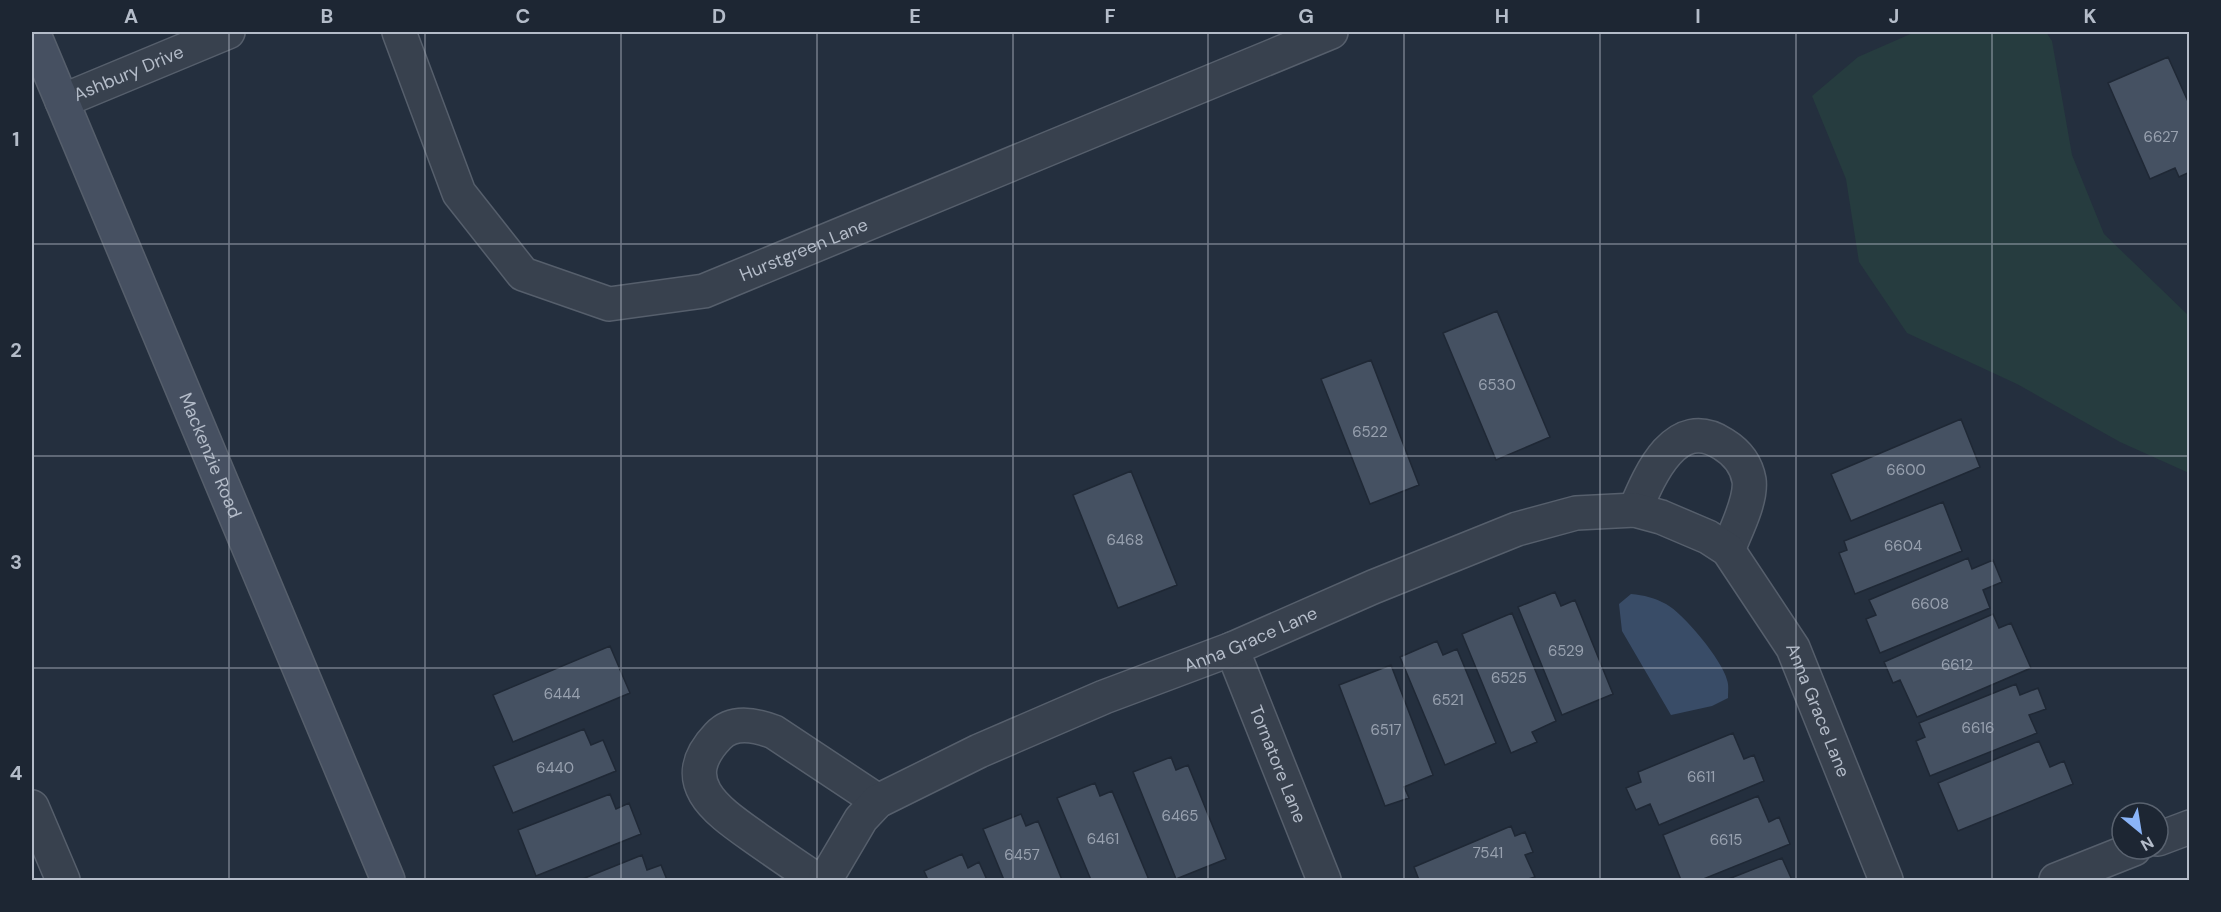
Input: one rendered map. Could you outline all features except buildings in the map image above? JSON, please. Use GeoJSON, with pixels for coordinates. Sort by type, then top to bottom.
{"type":"FeatureCollection","features":[{"type":"Feature","properties":{"kind":"main road","name":"Mackenzie Road"},"geometry":{"type":"LineString","coordinates":[[33,32],[388,880]]}},
{"type":"Feature","properties":{"kind":"street","name":"Ashbury Drive"},"geometry":{"type":"LineString","coordinates":[[62,101],[228,32]]}},
{"type":"Feature","properties":{"kind":"street","name":"Hurstgreen Lane"},"geometry":{"type":"LineString","coordinates":[[399,32],[459,193],[523,274],[609,304],[704,291],[1331,32]]}},
{"type":"Feature","properties":{"kind":"street"},"geometry":{"type":"LineString","coordinates":[[1635,510],[1652,470],[1670,447],[1693,436],[1714,438],[1738,454],[1749,480],[1744,510],[1728,550]]}},
{"type":"Feature","properties":{"kind":"street","name":"Anna Grace Lane"},"geometry":{"type":"LineString","coordinates":[[825,880],[861,819],[878,801],[989,746],[1104,697],[1232,649],[1372,587],[1517,529],[1576,513],[1635,510],[1661,517],[1708,537],[1728,550],[1793,648],[1886,880]]}},
{"type":"Feature","properties":{"kind":"street","name":"Tornatore Lane"},"geometry":{"type":"LineString","coordinates":[[1232,649],[1324,880]]}},
{"type":"Feature","properties":{"kind":"street"},"geometry":{"type":"LineString","coordinates":[[817,880],[721,814],[706,798],[700,778],[701,764],[707,748],[722,732],[740,726],[756,725],[774,732],[878,801]]}},
{"type":"Feature","properties":{"kind":"street"},"geometry":{"type":"LineString","coordinates":[[32,807],[63,880]]}},
{"type":"Feature","properties":{"kind":"street"},"geometry":{"type":"LineString","coordinates":[[2170,834],[2190,827]]}},
{"type":"Feature","properties":{"kind":"street"},"geometry":{"type":"LineString","coordinates":[[2056,880],[2110,859]]}},
{"type":"Feature","properties":{"kind":"green space"},"geometry":{"type":"Polygon","coordinates":[[[1915,32],[2046,32],[2052,41],[2072,155],[2104,234],[2189,316],[2189,473],[2120,442],[2017,384],[1907,333],[1859,262],[1846,179],[1812,96],[1858,57],[1915,32]]]}},
{"type":"Feature","properties":{"kind":"water"},"geometry":{"type":"Polygon","coordinates":[[[1631,594],[1649,597],[1666,604],[1692,627],[1724,672],[1728,684],[1728,698],[1712,706],[1671,715],[1622,631],[1619,604],[1631,594]]]}}]}
